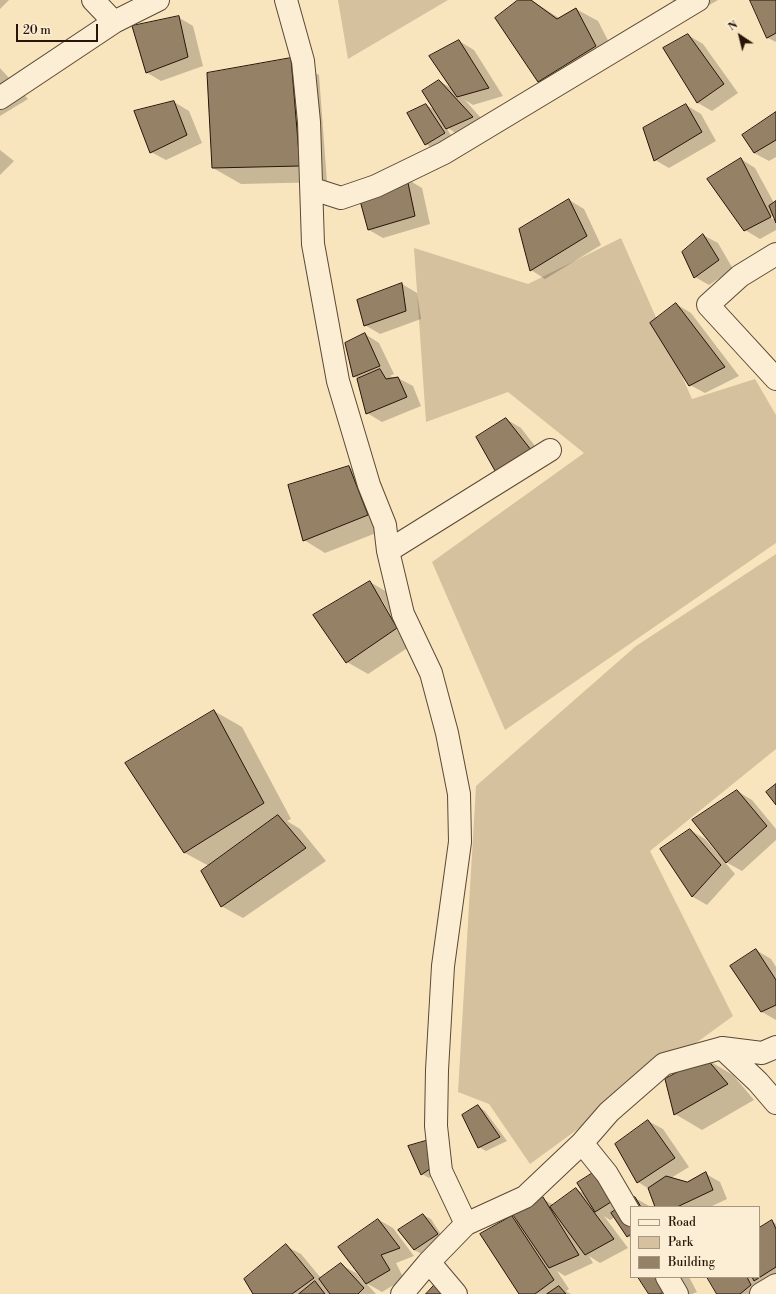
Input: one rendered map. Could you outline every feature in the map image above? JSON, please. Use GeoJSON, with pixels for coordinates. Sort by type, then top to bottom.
{"type":"FeatureCollection","features":[{"type":"Feature","properties":{"kind":"street"},"geometry":{"type":"LineString","coordinates":[[93,0],[114,22]]}},
{"type":"Feature","properties":{"kind":"street"},"geometry":{"type":"LineString","coordinates":[[0,98],[114,22],[158,0]]}},
{"type":"Feature","properties":{"kind":"street"},"geometry":{"type":"LineString","coordinates":[[286,0],[303,61],[309,122],[313,189],[313,244],[338,381],[369,486],[385,525],[388,551],[403,614],[431,673],[447,733],[459,794],[460,842],[451,917],[443,966],[437,1070],[436,1126],[441,1171],[466,1224]]}},
{"type":"Feature","properties":{"kind":"street"},"geometry":{"type":"LineString","coordinates":[[313,189],[341,198],[376,186],[444,153],[698,0]]}},
{"type":"Feature","properties":{"kind":"street"},"geometry":{"type":"LineString","coordinates":[[776,254],[740,276],[708,305],[776,378]]}},
{"type":"Feature","properties":{"kind":"street"},"geometry":{"type":"LineString","coordinates":[[388,551],[550,450]]}},
{"type":"Feature","properties":{"kind":"street"},"geometry":{"type":"LineString","coordinates":[[402,1294],[429,1262],[466,1224],[525,1197],[582,1143],[610,1112],[664,1064],[722,1048],[762,1053],[776,1047]]}},
{"type":"Feature","properties":{"kind":"street"},"geometry":{"type":"LineString","coordinates":[[722,1048],[758,1082],[776,1103]]}},
{"type":"Feature","properties":{"kind":"street"},"geometry":{"type":"LineString","coordinates":[[582,1143],[607,1174],[630,1213]]}},
{"type":"Feature","properties":{"kind":"street"},"geometry":{"type":"LineString","coordinates":[[429,1262],[456,1294]]}},
{"type":"Feature","properties":{"kind":"street"},"geometry":{"type":"LineString","coordinates":[[668,1278],[677,1294]]}},
{"type":"Feature","properties":{"kind":"street"},"geometry":{"type":"LineString","coordinates":[[761,1294],[776,1285]]}},
{"type":"Feature","properties":{"kind":"green space"},"geometry":{"type":"Polygon","coordinates":[[[338,0],[448,0],[348,59],[338,0]]]}},
{"type":"Feature","properties":{"kind":"green space"},"geometry":{"type":"Polygon","coordinates":[[[621,238],[692,399],[755,379],[776,415],[776,543],[505,730],[432,562],[584,453],[508,392],[426,422],[414,248],[528,284],[621,238]]]}},
{"type":"Feature","properties":{"kind":"green space"},"geometry":{"type":"Polygon","coordinates":[[[776,554],[776,749],[650,851],[733,1016],[530,1164],[489,1104],[458,1092],[476,786],[636,646],[776,554]]]}},
{"type":"Feature","properties":{"kind":"building"},"geometry":{"type":"Polygon","coordinates":[[[518,0],[531,0],[557,19],[576,8],[596,46],[538,82],[495,18],[518,0]]]}},
{"type":"Feature","properties":{"kind":"building"},"geometry":{"type":"Polygon","coordinates":[[[750,0],[776,0],[776,33],[767,38],[750,0]]]}},
{"type":"Feature","properties":{"kind":"building"},"geometry":{"type":"Polygon","coordinates":[[[179,16],[188,57],[146,73],[132,26],[179,16]]]}},
{"type":"Feature","properties":{"kind":"building"},"geometry":{"type":"Polygon","coordinates":[[[688,34],[724,84],[697,103],[663,48],[688,34]]]}},
{"type":"Feature","properties":{"kind":"building"},"geometry":{"type":"Polygon","coordinates":[[[459,40],[489,88],[457,97],[429,56],[459,40]]]}},
{"type":"Feature","properties":{"kind":"building"},"geometry":{"type":"Polygon","coordinates":[[[291,58],[300,166],[212,168],[207,73],[291,58]]]}},
{"type":"Feature","properties":{"kind":"building"},"geometry":{"type":"Polygon","coordinates":[[[439,80],[473,117],[446,129],[422,91],[439,80]]]}},
{"type":"Feature","properties":{"kind":"building"},"geometry":{"type":"Polygon","coordinates":[[[174,101],[187,135],[150,153],[134,111],[174,101]]]}},
{"type":"Feature","properties":{"kind":"building"},"geometry":{"type":"Polygon","coordinates":[[[426,104],[445,133],[425,145],[407,113],[426,104]]]}},
{"type":"Feature","properties":{"kind":"building"},"geometry":{"type":"Polygon","coordinates":[[[686,104],[702,132],[654,161],[643,128],[686,104]]]}},
{"type":"Feature","properties":{"kind":"building"},"geometry":{"type":"Polygon","coordinates":[[[776,112],[776,140],[754,153],[742,135],[776,112]]]}},
{"type":"Feature","properties":{"kind":"building"},"geometry":{"type":"Polygon","coordinates":[[[741,158],[771,217],[744,231],[707,179],[741,158]]]}},
{"type":"Feature","properties":{"kind":"building"},"geometry":{"type":"Polygon","coordinates":[[[407,178],[415,216],[368,230],[359,197],[407,178]]]}},
{"type":"Feature","properties":{"kind":"building"},"geometry":{"type":"Polygon","coordinates":[[[569,199],[587,236],[530,271],[519,229],[569,199]]]}},
{"type":"Feature","properties":{"kind":"building"},"geometry":{"type":"Polygon","coordinates":[[[776,201],[776,223],[769,206],[776,201]]]}},
{"type":"Feature","properties":{"kind":"building"},"geometry":{"type":"Polygon","coordinates":[[[703,234],[719,260],[694,278],[682,252],[703,234]]]}},
{"type":"Feature","properties":{"kind":"building"},"geometry":{"type":"Polygon","coordinates":[[[402,283],[406,311],[364,326],[357,300],[402,283]]]}},
{"type":"Feature","properties":{"kind":"building"},"geometry":{"type":"Polygon","coordinates":[[[676,303],[725,367],[689,386],[650,323],[676,303]]]}},
{"type":"Feature","properties":{"kind":"building"},"geometry":{"type":"Polygon","coordinates":[[[365,333],[380,366],[353,377],[345,343],[365,333]]]}},
{"type":"Feature","properties":{"kind":"building"},"geometry":{"type":"Polygon","coordinates":[[[380,369],[386,379],[398,377],[407,397],[366,414],[357,379],[380,369]]]}},
{"type":"Feature","properties":{"kind":"building"},"geometry":{"type":"Polygon","coordinates":[[[506,418],[535,455],[498,476],[476,437],[506,418]]]}},
{"type":"Feature","properties":{"kind":"building"},"geometry":{"type":"Polygon","coordinates":[[[349,466],[368,515],[303,541],[288,485],[349,466]]]}},
{"type":"Feature","properties":{"kind":"building"},"geometry":{"type":"Polygon","coordinates":[[[370,581],[397,628],[346,663],[313,615],[370,581]]]}},
{"type":"Feature","properties":{"kind":"building"},"geometry":{"type":"Polygon","coordinates":[[[214,710],[264,803],[184,853],[125,763],[214,710]]]}},
{"type":"Feature","properties":{"kind":"building"},"geometry":{"type":"Polygon","coordinates":[[[776,784],[776,805],[766,792],[776,784]]]}},
{"type":"Feature","properties":{"kind":"building"},"geometry":{"type":"Polygon","coordinates":[[[737,790],[767,826],[726,863],[692,820],[737,790]]]}},
{"type":"Feature","properties":{"kind":"building"},"geometry":{"type":"Polygon","coordinates":[[[278,815],[306,848],[221,907],[201,871],[278,815]]]}},
{"type":"Feature","properties":{"kind":"building"},"geometry":{"type":"Polygon","coordinates":[[[690,829],[721,865],[692,897],[660,849],[690,829]]]}},
{"type":"Feature","properties":{"kind":"building"},"geometry":{"type":"Polygon","coordinates":[[[756,949],[776,980],[776,1005],[761,1012],[730,966],[756,949]]]}},
{"type":"Feature","properties":{"kind":"building"},"geometry":{"type":"Polygon","coordinates":[[[706,1058],[728,1084],[674,1115],[665,1079],[706,1058]]]}},
{"type":"Feature","properties":{"kind":"building"},"geometry":{"type":"Polygon","coordinates":[[[478,1105],[500,1137],[478,1148],[462,1115],[478,1105]]]}},
{"type":"Feature","properties":{"kind":"building"},"geometry":{"type":"Polygon","coordinates":[[[648,1120],[675,1158],[637,1183],[615,1144],[648,1120]]]}},
{"type":"Feature","properties":{"kind":"building"},"geometry":{"type":"Polygon","coordinates":[[[429,1140],[437,1164],[421,1175],[408,1146],[429,1140]]]}},
{"type":"Feature","properties":{"kind":"building"},"geometry":{"type":"Polygon","coordinates":[[[599,1169],[619,1197],[595,1212],[577,1183],[599,1169]]]}},
{"type":"Feature","properties":{"kind":"building"},"geometry":{"type":"Polygon","coordinates":[[[706,1172],[713,1190],[679,1206],[655,1206],[648,1188],[666,1176],[687,1182],[706,1172]]]}},
{"type":"Feature","properties":{"kind":"building"},"geometry":{"type":"Polygon","coordinates":[[[576,1188],[614,1239],[585,1255],[550,1207],[576,1188]]]}},
{"type":"Feature","properties":{"kind":"building"},"geometry":{"type":"Polygon","coordinates":[[[543,1197],[579,1255],[549,1268],[513,1215],[543,1197]]]}},
{"type":"Feature","properties":{"kind":"building"},"geometry":{"type":"Polygon","coordinates":[[[635,1197],[640,1206],[630,1206],[630,1235],[627,1237],[611,1213],[635,1197]]]}},
{"type":"Feature","properties":{"kind":"building"},"geometry":{"type":"Polygon","coordinates":[[[423,1214],[438,1234],[414,1250],[398,1230],[423,1214]]]}},
{"type":"Feature","properties":{"kind":"building"},"geometry":{"type":"Polygon","coordinates":[[[512,1216],[554,1280],[535,1294],[519,1294],[480,1234],[512,1216]]]}},
{"type":"Feature","properties":{"kind":"building"},"geometry":{"type":"Polygon","coordinates":[[[378,1219],[400,1248],[381,1255],[390,1270],[366,1284],[338,1247],[378,1219]]]}},
{"type":"Feature","properties":{"kind":"building"},"geometry":{"type":"Polygon","coordinates":[[[772,1220],[776,1229],[776,1267],[760,1277],[760,1227],[772,1220]]]}},
{"type":"Feature","properties":{"kind":"building"},"geometry":{"type":"Polygon","coordinates":[[[286,1244],[314,1278],[292,1294],[253,1294],[244,1279],[286,1244]]]}},
{"type":"Feature","properties":{"kind":"building"},"geometry":{"type":"Polygon","coordinates":[[[341,1263],[364,1288],[358,1294],[330,1294],[319,1279],[341,1263]]]}},
{"type":"Feature","properties":{"kind":"building"},"geometry":{"type":"Polygon","coordinates":[[[639,1278],[680,1278],[683,1283],[660,1294],[649,1294],[639,1278]]]}},
{"type":"Feature","properties":{"kind":"building"},"geometry":{"type":"Polygon","coordinates":[[[708,1278],[748,1278],[751,1285],[740,1294],[717,1294],[708,1278]]]}},
{"type":"Feature","properties":{"kind":"building"},"geometry":{"type":"Polygon","coordinates":[[[439,1280],[450,1294],[426,1294],[439,1280]]]}},
{"type":"Feature","properties":{"kind":"building"},"geometry":{"type":"Polygon","coordinates":[[[315,1281],[325,1294],[299,1294],[315,1281]]]}},
{"type":"Feature","properties":{"kind":"building"},"geometry":{"type":"Polygon","coordinates":[[[559,1286],[566,1294],[547,1294],[559,1286]]]}}]}
